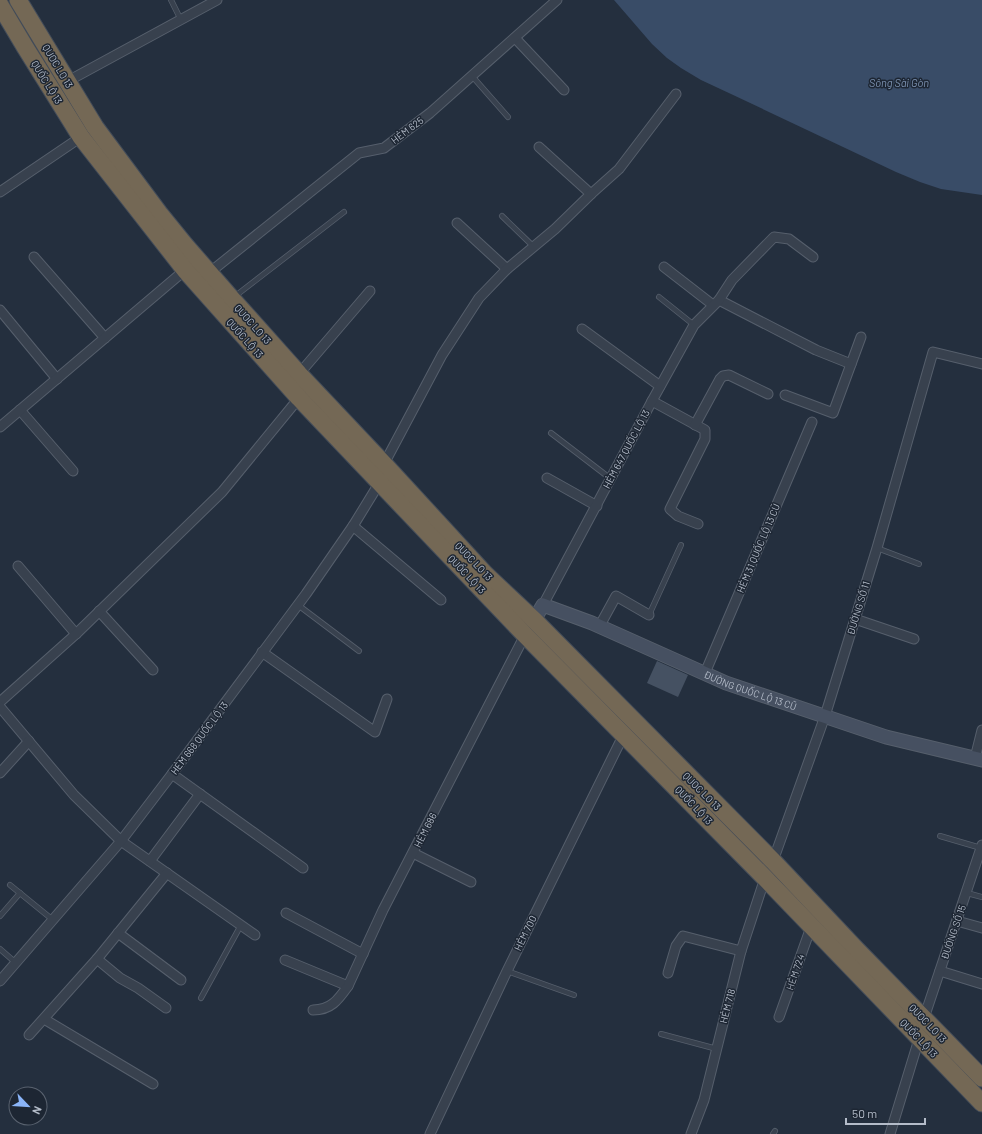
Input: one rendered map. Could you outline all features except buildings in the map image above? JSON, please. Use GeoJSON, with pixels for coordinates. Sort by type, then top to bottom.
{"type":"FeatureCollection","features":[{"type":"Feature","properties":{"kind":"highway","name":"QUOC LO 13"},"geometry":{"type":"LineString","coordinates":[[18,0],[95,127],[135,182],[185,245],[299,374],[485,574],[534,620],[772,861],[982,1078]]}},
{"type":"Feature","properties":{"kind":"highway","name":"QUỐC LỘ 13"},"geometry":{"type":"LineString","coordinates":[[0,5],[81,137],[185,270],[299,398],[525,634],[765,878],[982,1103]]}},
{"type":"Feature","properties":{"kind":"highway"},"geometry":{"type":"LineString","coordinates":[[525,634],[534,620]]}},
{"type":"Feature","properties":{"kind":"street"},"geometry":{"type":"LineString","coordinates":[[68,81],[217,0]]}},
{"type":"Feature","properties":{"kind":"street","name":"HẺM 625"},"geometry":{"type":"LineString","coordinates":[[209,273],[359,153],[384,148],[430,113],[557,0]]}},
{"type":"Feature","properties":{"kind":"street"},"geometry":{"type":"LineString","coordinates":[[515,38],[564,90]]}},
{"type":"Feature","properties":{"kind":"street"},"geometry":{"type":"LineString","coordinates":[[384,464],[442,355],[479,298],[506,269],[555,229],[619,169],[676,94]]}},
{"type":"Feature","properties":{"kind":"street"},"geometry":{"type":"LineString","coordinates":[[0,192],[81,137]]}},
{"type":"Feature","properties":{"kind":"street"},"geometry":{"type":"LineString","coordinates":[[539,147],[591,194]]}},
{"type":"Feature","properties":{"kind":"street"},"geometry":{"type":"LineString","coordinates":[[457,223],[506,269]]}},
{"type":"Feature","properties":{"kind":"street","name":"HẺM 647 QUỐC LỘ 13"},"geometry":{"type":"LineString","coordinates":[[543,605],[694,325],[716,302],[732,280],[774,237],[789,239],[813,256]]}},
{"type":"Feature","properties":{"kind":"street"},"geometry":{"type":"LineString","coordinates":[[34,257],[105,338]]}},
{"type":"Feature","properties":{"kind":"street"},"geometry":{"type":"LineString","coordinates":[[664,267],[716,302],[816,350],[851,364]]}},
{"type":"Feature","properties":{"kind":"street"},"geometry":{"type":"LineString","coordinates":[[0,427],[185,270]]}},
{"type":"Feature","properties":{"kind":"street"},"geometry":{"type":"LineString","coordinates":[[299,374],[370,291]]}},
{"type":"Feature","properties":{"kind":"street"},"geometry":{"type":"LineString","coordinates":[[0,310],[57,379]]}},
{"type":"Feature","properties":{"kind":"street"},"geometry":{"type":"LineString","coordinates":[[582,329],[660,386]]}},
{"type":"Feature","properties":{"kind":"street"},"geometry":{"type":"LineString","coordinates":[[785,395],[833,413],[861,337]]}},
{"type":"Feature","properties":{"kind":"street","name":"ĐƯỜNG SỐ 11"},"geometry":{"type":"LineString","coordinates":[[772,861],[825,716],[877,548],[933,352],[982,364]]}},
{"type":"Feature","properties":{"kind":"street"},"geometry":{"type":"LineString","coordinates":[[695,425],[723,376],[729,375],[768,394]]}},
{"type":"Feature","properties":{"kind":"street"},"geometry":{"type":"LineString","coordinates":[[0,702],[76,634],[222,492],[299,398]]}},
{"type":"Feature","properties":{"kind":"street"},"geometry":{"type":"LineString","coordinates":[[652,401],[705,430],[705,439],[670,509],[678,516],[698,524]]}},
{"type":"Feature","properties":{"kind":"street"},"geometry":{"type":"LineString","coordinates":[[20,410],[73,471]]}},
{"type":"Feature","properties":{"kind":"street","name":"HẺM 31 QUỐC LỘ 13 CŨ"},"geometry":{"type":"LineString","coordinates":[[705,673],[812,422]]}},
{"type":"Feature","properties":{"kind":"street"},"geometry":{"type":"LineString","coordinates":[[547,478],[597,506]]}},
{"type":"Feature","properties":{"kind":"street","name":"HẺM 668 QUỐC LỘ 13"},"geometry":{"type":"LineString","coordinates":[[0,981],[121,841],[298,604],[353,526],[380,482]]}},
{"type":"Feature","properties":{"kind":"street"},"geometry":{"type":"LineString","coordinates":[[353,526],[441,600]]}},
{"type":"Feature","properties":{"kind":"street"},"geometry":{"type":"LineString","coordinates":[[18,566],[76,634]]}},
{"type":"Feature","properties":{"kind":"street"},"geometry":{"type":"LineString","coordinates":[[599,627],[616,596],[649,615]]}},
{"type":"Feature","properties":{"kind":"street"},"geometry":{"type":"LineString","coordinates":[[534,620],[543,605]]}},
{"type":"Feature","properties":{"kind":"street","name":"ĐƯỜNG QUỐC LỘ 13 CŨ"},"geometry":{"type":"LineString","coordinates":[[543,605],[599,627],[726,683],[886,737],[978,759]]}},
{"type":"Feature","properties":{"kind":"street"},"geometry":{"type":"LineString","coordinates":[[99,611],[154,670]]}},
{"type":"Feature","properties":{"kind":"street"},"geometry":{"type":"LineString","coordinates":[[855,619],[914,639]]}},
{"type":"Feature","properties":{"kind":"street","name":"HẺM 686"},"geometry":{"type":"LineString","coordinates":[[313,1010],[321,1010],[334,1004],[348,986],[383,910],[525,634]]}},
{"type":"Feature","properties":{"kind":"street"},"geometry":{"type":"LineString","coordinates":[[262,652],[375,732],[387,699]]}},
{"type":"Feature","properties":{"kind":"street"},"geometry":{"type":"LineString","coordinates":[[0,707],[74,795],[121,841],[255,935]]}},
{"type":"Feature","properties":{"kind":"street"},"geometry":{"type":"LineString","coordinates":[[978,759],[982,730]]}},
{"type":"Feature","properties":{"kind":"street","name":"HẺM 700"},"geometry":{"type":"LineString","coordinates":[[430,1134],[506,971],[624,734]]}},
{"type":"Feature","properties":{"kind":"street"},"geometry":{"type":"LineString","coordinates":[[0,773],[29,741]]}},
{"type":"Feature","properties":{"kind":"street"},"geometry":{"type":"LineString","coordinates":[[172,774],[303,868]]}},
{"type":"Feature","properties":{"kind":"street"},"geometry":{"type":"LineString","coordinates":[[150,861],[200,794]]}},
{"type":"Feature","properties":{"kind":"street","name":"ĐƯỜNG SỐ 15"},"geometry":{"type":"LineString","coordinates":[[924,1018],[982,847]]}},
{"type":"Feature","properties":{"kind":"street"},"geometry":{"type":"LineString","coordinates":[[413,853],[470,882]]}},
{"type":"Feature","properties":{"kind":"street"},"geometry":{"type":"LineString","coordinates":[[29,1035],[96,959],[167,873]]}},
{"type":"Feature","properties":{"kind":"street","name":"HẺM 718"},"geometry":{"type":"LineString","coordinates":[[691,1134],[704,1100],[740,951],[765,878]]}},
{"type":"Feature","properties":{"kind":"street"},"geometry":{"type":"LineString","coordinates":[[286,913],[363,954]]}},
{"type":"Feature","properties":{"kind":"street"},"geometry":{"type":"LineString","coordinates":[[957,921],[982,928]]}},
{"type":"Feature","properties":{"kind":"street","name":"HẺM 724"},"geometry":{"type":"LineString","coordinates":[[779,1017],[811,926]]}},
{"type":"Feature","properties":{"kind":"street"},"geometry":{"type":"LineString","coordinates":[[118,933],[181,980]]}},
{"type":"Feature","properties":{"kind":"street"},"geometry":{"type":"LineString","coordinates":[[668,973],[676,946],[683,936],[740,951]]}},
{"type":"Feature","properties":{"kind":"street"},"geometry":{"type":"LineString","coordinates":[[96,959],[120,978],[138,988],[166,1008]]}},
{"type":"Feature","properties":{"kind":"street"},"geometry":{"type":"LineString","coordinates":[[285,960],[348,986]]}},
{"type":"Feature","properties":{"kind":"street"},"geometry":{"type":"LineString","coordinates":[[940,971],[982,984]]}},
{"type":"Feature","properties":{"kind":"street"},"geometry":{"type":"LineString","coordinates":[[44,1019],[153,1084]]}},
{"type":"Feature","properties":{"kind":"street"},"geometry":{"type":"LineString","coordinates":[[890,1134],[919,1039]]}},
{"type":"Feature","properties":{"kind":"lane"},"geometry":{"type":"LineString","coordinates":[[171,0],[181,20]]}},
{"type":"Feature","properties":{"kind":"lane"},"geometry":{"type":"LineString","coordinates":[[472,76],[508,117]]}},
{"type":"Feature","properties":{"kind":"lane"},"geometry":{"type":"LineString","coordinates":[[232,299],[344,212]]}},
{"type":"Feature","properties":{"kind":"lane"},"geometry":{"type":"LineString","coordinates":[[502,216],[534,247]]}},
{"type":"Feature","properties":{"kind":"lane"},"geometry":{"type":"LineString","coordinates":[[659,297],[694,325]]}},
{"type":"Feature","properties":{"kind":"lane"},"geometry":{"type":"LineString","coordinates":[[551,432],[611,479]]}},
{"type":"Feature","properties":{"kind":"lane"},"geometry":{"type":"LineString","coordinates":[[649,615],[681,545]]}},
{"type":"Feature","properties":{"kind":"lane"},"geometry":{"type":"LineString","coordinates":[[877,548],[919,564]]}},
{"type":"Feature","properties":{"kind":"lane"},"geometry":{"type":"LineString","coordinates":[[298,604],[359,651]]}},
{"type":"Feature","properties":{"kind":"lane"},"geometry":{"type":"LineString","coordinates":[[940,836],[982,847]]}},
{"type":"Feature","properties":{"kind":"lane"},"geometry":{"type":"LineString","coordinates":[[10,885],[53,920]]}},
{"type":"Feature","properties":{"kind":"lane"},"geometry":{"type":"LineString","coordinates":[[0,916],[20,893]]}},
{"type":"Feature","properties":{"kind":"lane"},"geometry":{"type":"LineString","coordinates":[[967,893],[982,897]]}},
{"type":"Feature","properties":{"kind":"lane"},"geometry":{"type":"LineString","coordinates":[[201,998],[241,925]]}},
{"type":"Feature","properties":{"kind":"lane"},"geometry":{"type":"LineString","coordinates":[[0,949],[16,963]]}},
{"type":"Feature","properties":{"kind":"lane"},"geometry":{"type":"LineString","coordinates":[[506,971],[574,995]]}},
{"type":"Feature","properties":{"kind":"lane"},"geometry":{"type":"LineString","coordinates":[[661,1034],[717,1049]]}},
{"type":"Feature","properties":{"kind":"water","name":"Sông Sài Gòn"},"geometry":{"type":"Polygon","coordinates":[[[614,0],[982,0],[982,195],[941,189],[920,182],[701,80],[667,58],[652,44],[614,0]]]}}]}
